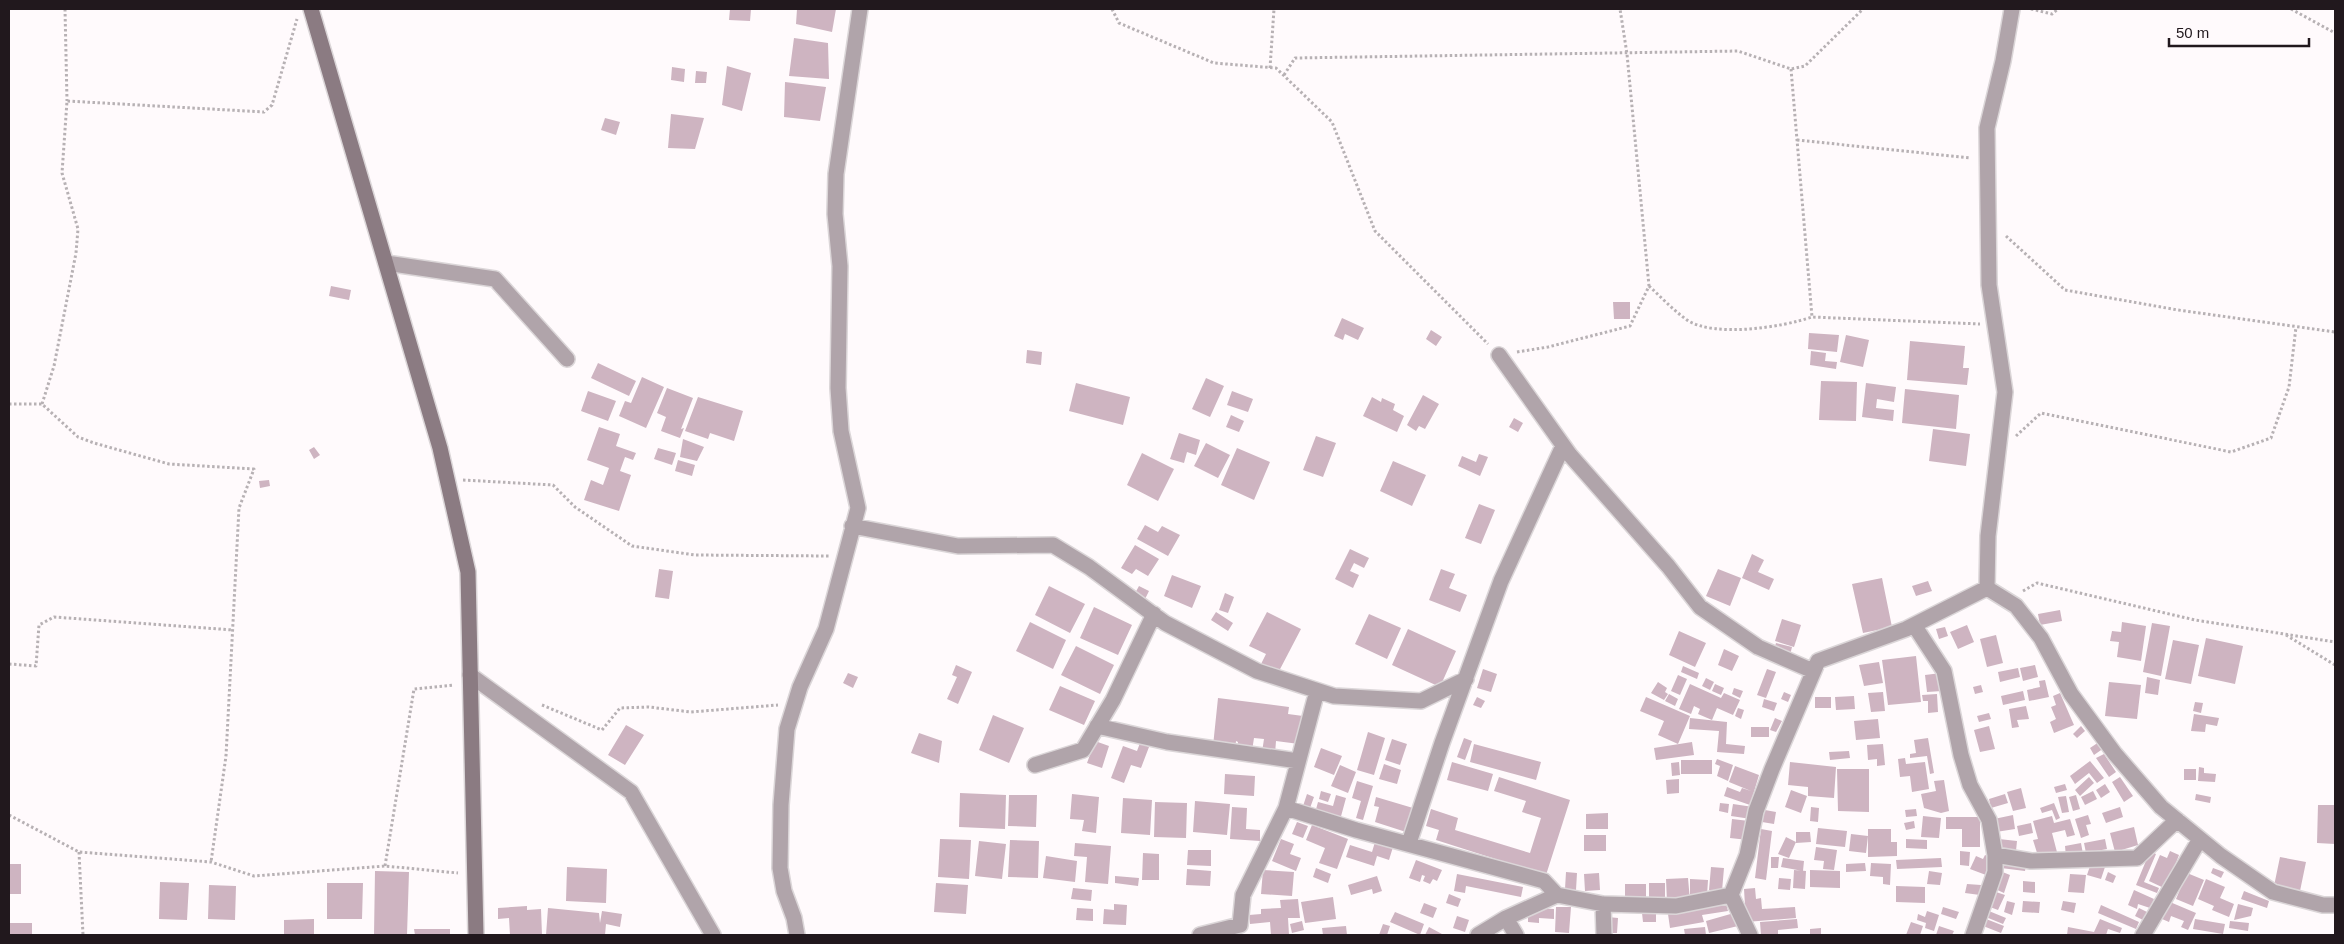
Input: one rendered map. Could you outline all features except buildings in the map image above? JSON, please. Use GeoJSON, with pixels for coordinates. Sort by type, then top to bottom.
{"type":"FeatureCollection","features":[{"type":"Feature","properties":{"kind":"street"},"geometry":{"type":"LineString","coordinates":[[311,9],[447,479],[468,572],[476,935]]}},
{"type":"Feature","properties":{"kind":"street"},"geometry":{"type":"LineString","coordinates":[[797,935],[794,918],[784,891],[780,868],[781,805],[786,739],[800,687],[826,628],[858,508],[848,471],[840,414],[838,388],[840,266],[834,214],[837,164],[860,9]]}},
{"type":"Feature","properties":{"kind":"street"},"geometry":{"type":"LineString","coordinates":[[1987,588],[1988,536],[2005,392],[1989,284],[1987,128],[2003,61],[2012,9]]}},
{"type":"Feature","properties":{"kind":"street"},"geometry":{"type":"LineString","coordinates":[[386,263],[495,279],[567,359]]}},
{"type":"Feature","properties":{"kind":"street"},"geometry":{"type":"LineString","coordinates":[[1499,355],[1563,446],[1668,566],[1700,607],[1758,647],[1813,671]]}},
{"type":"Feature","properties":{"kind":"street"},"geometry":{"type":"LineString","coordinates":[[1409,843],[1501,582],[1563,446]]}},
{"type":"Feature","properties":{"kind":"street"},"geometry":{"type":"LineString","coordinates":[[852,526],[958,546],[1053,545],[1089,567],[1165,623],[1256,671],[1334,696],[1421,701],[1466,679]]}},
{"type":"Feature","properties":{"kind":"street"},"geometry":{"type":"LineString","coordinates":[[1987,588],[2016,606],[2041,638],[2071,694],[2115,754],[2160,807],[2200,839],[2273,892],[2324,905],[2335,905]]}},
{"type":"Feature","properties":{"kind":"street"},"geometry":{"type":"LineString","coordinates":[[1750,935],[1730,895],[1747,855],[1756,811],[1818,661],[1914,625],[1987,588]]}},
{"type":"Feature","properties":{"kind":"street"},"geometry":{"type":"LineString","coordinates":[[1034,765],[1083,750],[1113,700],[1154,614]]}},
{"type":"Feature","properties":{"kind":"street"},"geometry":{"type":"LineString","coordinates":[[1914,625],[1944,671],[1961,755],[1970,784],[1989,820],[1995,855],[1994,872],[1973,935]]}},
{"type":"Feature","properties":{"kind":"street"},"geometry":{"type":"LineString","coordinates":[[470,679],[631,792],[713,935]]}},
{"type":"Feature","properties":{"kind":"street"},"geometry":{"type":"LineString","coordinates":[[1200,935],[1240,925],[1243,895],[1286,808],[1317,691]]}},
{"type":"Feature","properties":{"kind":"street"},"geometry":{"type":"LineString","coordinates":[[1098,726],[1168,742],[1298,761]]}},
{"type":"Feature","properties":{"kind":"street"},"geometry":{"type":"LineString","coordinates":[[1286,808],[1544,881],[1557,895]]}},
{"type":"Feature","properties":{"kind":"street"},"geometry":{"type":"LineString","coordinates":[[1995,855],[2030,861],[2137,858],[2177,820]]}},
{"type":"Feature","properties":{"kind":"street"},"geometry":{"type":"LineString","coordinates":[[2143,935],[2200,839]]}},
{"type":"Feature","properties":{"kind":"street"},"geometry":{"type":"LineString","coordinates":[[1478,935],[1506,918],[1557,895],[1603,904],[1676,906],[1730,895]]}},
{"type":"Feature","properties":{"kind":"street"},"geometry":{"type":"LineString","coordinates":[[1603,904],[1604,935]]}},
{"type":"Feature","properties":{"kind":"street"},"geometry":{"type":"LineString","coordinates":[[1506,918],[1516,935]]}},
{"type":"Feature","properties":{"kind":"path"},"geometry":{"type":"LineString","coordinates":[[42,404],[54,366],[76,254],[78,229],[62,173],[67,101],[65,9]]}},
{"type":"Feature","properties":{"kind":"path"},"geometry":{"type":"LineString","coordinates":[[1112,9],[1119,23],[1214,63],[1276,68],[1284,75],[1332,122],[1375,231],[1499,355],[1548,347],[1630,326],[1649,286],[1627,54],[1620,9]]}},
{"type":"Feature","properties":{"kind":"path"},"geometry":{"type":"LineString","coordinates":[[1270,68],[1274,9]]}},
{"type":"Feature","properties":{"kind":"path"},"geometry":{"type":"LineString","coordinates":[[1284,75],[1295,58],[1738,51],[1791,69],[1805,66],[1863,9]]}},
{"type":"Feature","properties":{"kind":"path"},"geometry":{"type":"LineString","coordinates":[[2031,9],[2052,14],[2058,9]]}},
{"type":"Feature","properties":{"kind":"path"},"geometry":{"type":"LineString","coordinates":[[2291,9],[2335,33]]}},
{"type":"Feature","properties":{"kind":"path"},"geometry":{"type":"LineString","coordinates":[[67,101],[264,112],[272,105],[297,18]]}},
{"type":"Feature","properties":{"kind":"path"},"geometry":{"type":"LineString","coordinates":[[1791,69],[1812,318]]}},
{"type":"Feature","properties":{"kind":"path"},"geometry":{"type":"LineString","coordinates":[[1797,140],[1988,160]]}},
{"type":"Feature","properties":{"kind":"path"},"geometry":{"type":"LineString","coordinates":[[1988,220],[2065,290],[2335,332]]}},
{"type":"Feature","properties":{"kind":"path"},"geometry":{"type":"LineString","coordinates":[[1649,286],[1688,321],[1721,330],[1793,324],[1812,318],[1995,324]]}},
{"type":"Feature","properties":{"kind":"path"},"geometry":{"type":"LineString","coordinates":[[1998,450],[2041,413],[2231,452],[2271,438],[2289,387],[2296,327]]}},
{"type":"Feature","properties":{"kind":"path"},"geometry":{"type":"LineString","coordinates":[[9,404],[42,404],[78,437],[169,464],[254,469],[239,508],[226,756],[211,862]]}},
{"type":"Feature","properties":{"kind":"path"},"geometry":{"type":"LineString","coordinates":[[447,479],[553,485],[575,507],[632,546],[695,555],[845,556]]}},
{"type":"Feature","properties":{"kind":"path"},"geometry":{"type":"LineString","coordinates":[[2007,600],[2037,583],[2195,620],[2335,642]]}},
{"type":"Feature","properties":{"kind":"path"},"geometry":{"type":"LineString","coordinates":[[9,664],[36,666],[39,625],[54,617],[232,630]]}},
{"type":"Feature","properties":{"kind":"path"},"geometry":{"type":"LineString","coordinates":[[2284,634],[2335,665]]}},
{"type":"Feature","properties":{"kind":"path"},"geometry":{"type":"LineString","coordinates":[[385,866],[414,689],[470,679]]}},
{"type":"Feature","properties":{"kind":"path"},"geometry":{"type":"LineString","coordinates":[[540,704],[602,730],[620,708],[649,707],[691,712],[794,704]]}},
{"type":"Feature","properties":{"kind":"path"},"geometry":{"type":"LineString","coordinates":[[9,815],[79,852],[211,862],[254,876],[385,866],[474,874]]}},
{"type":"Feature","properties":{"kind":"path"},"geometry":{"type":"LineString","coordinates":[[79,852],[84,935]]}}]}
